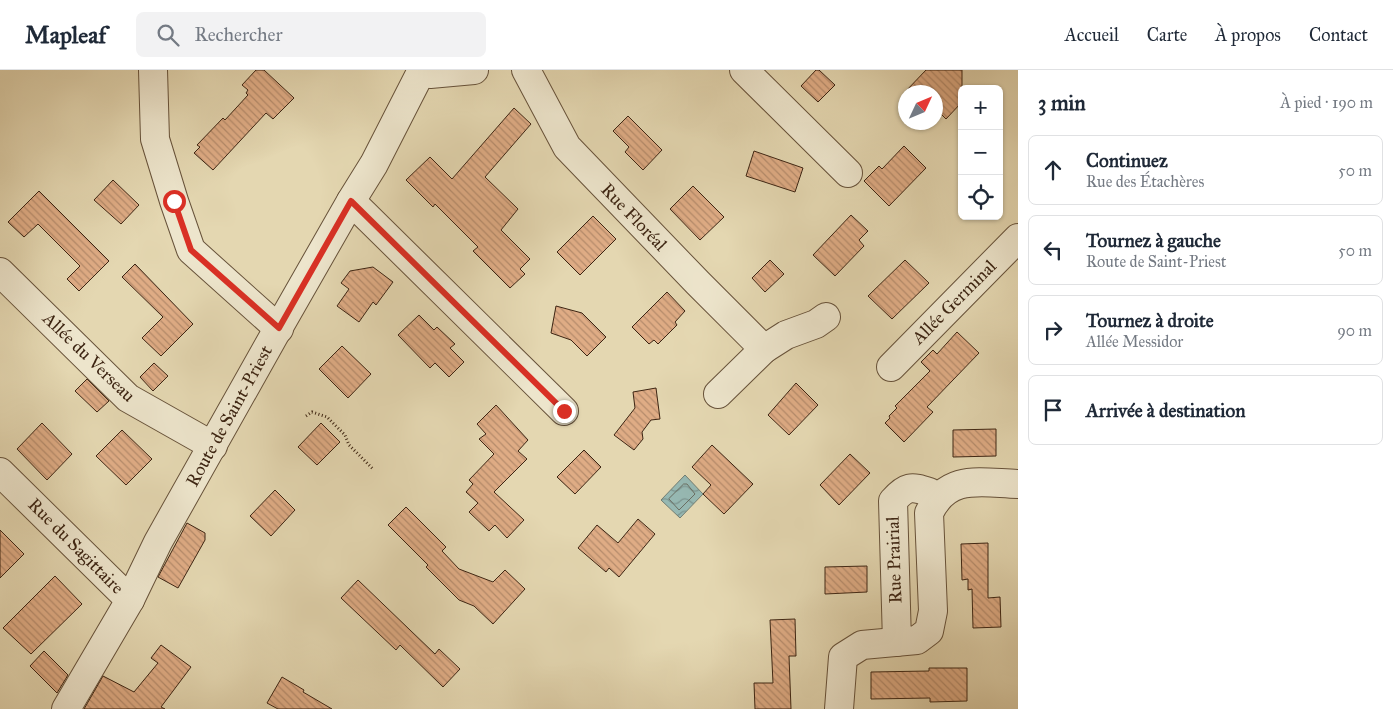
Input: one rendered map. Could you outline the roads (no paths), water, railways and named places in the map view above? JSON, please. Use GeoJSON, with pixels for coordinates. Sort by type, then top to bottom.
{"type":"FeatureCollection","features":[{"type":"Feature","properties":{"kind":"street"},"geometry":{"type":"LineString","coordinates":[[153,70],[155,139],[191,250],[279,328]]}},
{"type":"Feature","properties":{"kind":"street"},"geometry":{"type":"LineString","coordinates":[[422,71],[430,74],[474,70]]}},
{"type":"Feature","properties":{"kind":"street","name":"Rue Floréal"},"geometry":{"type":"LineString","coordinates":[[526,70],[567,148],[764,349]]}},
{"type":"Feature","properties":{"kind":"street"},"geometry":{"type":"LineString","coordinates":[[744,70],[848,173]]}},
{"type":"Feature","properties":{"kind":"street","name":"Route de Saint-Priest"},"geometry":{"type":"LineString","coordinates":[[66,709],[130,600],[158,542],[212,446],[351,201],[374,164],[422,71]]}},
{"type":"Feature","properties":{"kind":"street"},"geometry":{"type":"LineString","coordinates":[[351,201],[564,411]]}},
{"type":"Feature","properties":{"kind":"street","name":"Allée Germinal"},"geometry":{"type":"LineString","coordinates":[[891,366],[1018,238]]}},
{"type":"Feature","properties":{"kind":"street","name":"Allée du Verseau"},"geometry":{"type":"LineString","coordinates":[[0,272],[128,398],[212,446]]}},
{"type":"Feature","properties":{"kind":"street"},"geometry":{"type":"LineString","coordinates":[[718,394],[764,349],[786,335],[816,324],[826,317]]}},
{"type":"Feature","properties":{"kind":"street","name":"Rue du Sagittaire"},"geometry":{"type":"LineString","coordinates":[[0,472],[130,600]]}},
{"type":"Feature","properties":{"kind":"street"},"geometry":{"type":"LineString","coordinates":[[839,709],[843,657],[862,645],[917,640],[929,631],[933,611],[930,513],[934,502],[950,488],[964,483],[1018,484]]}},
{"type":"Feature","properties":{"kind":"street","name":"Rue Prairial"},"geometry":{"type":"LineString","coordinates":[[897,642],[893,501],[902,491],[914,487],[929,492],[934,502]]}},
{"type":"Feature","properties":{"kind":"water"},"geometry":{"type":"Polygon","coordinates":[[[685,475],[703,494],[680,518],[661,500],[685,475]]]}}]}
